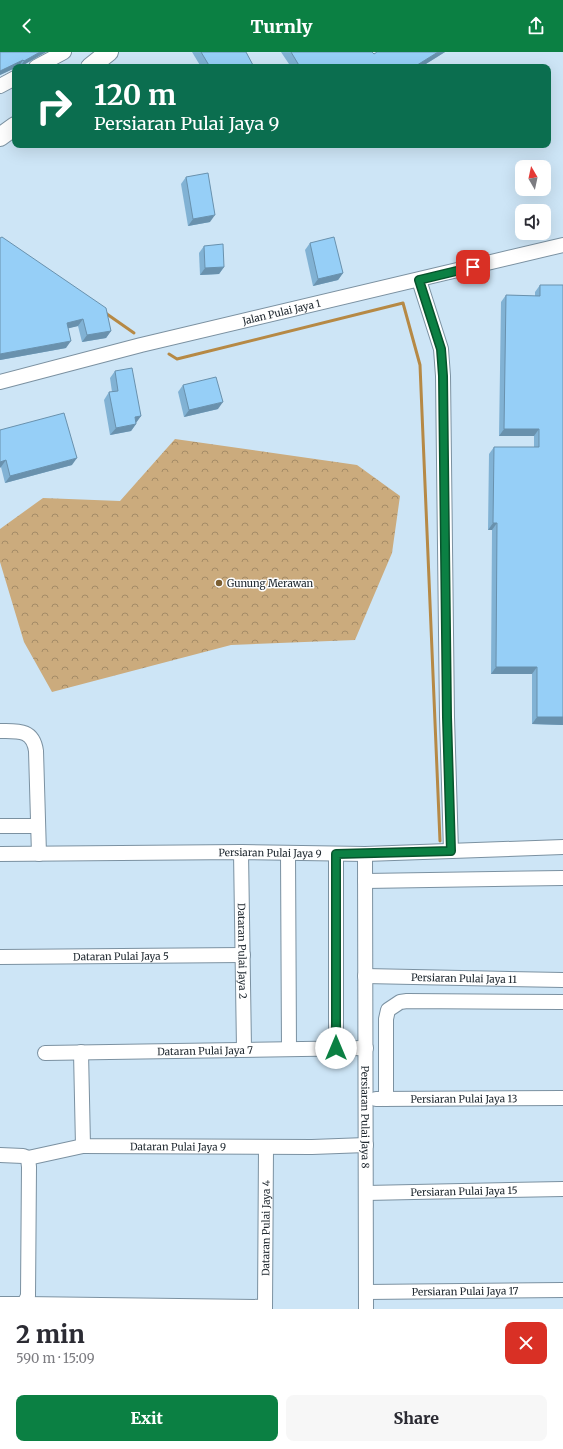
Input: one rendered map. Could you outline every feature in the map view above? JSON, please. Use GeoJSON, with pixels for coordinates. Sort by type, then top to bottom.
{"type":"FeatureCollection","features":[{"type":"Feature","properties":{"kind":"main road"},"geometry":{"type":"LineString","coordinates":[[94,64],[110,52]]}},
{"type":"Feature","properties":{"kind":"main road"},"geometry":{"type":"LineString","coordinates":[[0,137],[12,128]]}},
{"type":"Feature","properties":{"kind":"street"},"geometry":{"type":"LineString","coordinates":[[42,64],[64,52]]}},
{"type":"Feature","properties":{"kind":"street"},"geometry":{"type":"LineString","coordinates":[[0,86],[12,80]]}},
{"type":"Feature","properties":{"kind":"street","name":"Jalan Pulai Jaya 1"},"geometry":{"type":"LineString","coordinates":[[0,382],[148,344],[563,245]]}},
{"type":"Feature","properties":{"kind":"street"},"geometry":{"type":"LineString","coordinates":[[419,280],[441,349],[443,376],[447,717],[451,851]]}},
{"type":"Feature","properties":{"kind":"street"},"geometry":{"type":"LineString","coordinates":[[0,731],[15,730],[24,732],[35,742],[39,854]]}},
{"type":"Feature","properties":{"kind":"street"},"geometry":{"type":"LineString","coordinates":[[0,826],[38,826]]}},
{"type":"Feature","properties":{"kind":"street","name":"Persiaran Pulai Jaya 9"},"geometry":{"type":"LineString","coordinates":[[0,854],[241,852],[365,854],[563,847]]}},
{"type":"Feature","properties":{"kind":"street","name":"Dataran Pulai Jaya 2"},"geometry":{"type":"LineString","coordinates":[[241,852],[244,1049]]}},
{"type":"Feature","properties":{"kind":"street"},"geometry":{"type":"LineString","coordinates":[[288,853],[289,1049]]}},
{"type":"Feature","properties":{"kind":"street"},"geometry":{"type":"LineString","coordinates":[[336,854],[336,1048]]}},
{"type":"Feature","properties":{"kind":"street","name":"Persiaran Pulai Jaya 8"},"geometry":{"type":"LineString","coordinates":[[365,854],[366,1309]]}},
{"type":"Feature","properties":{"kind":"street"},"geometry":{"type":"LineString","coordinates":[[365,881],[563,878]]}},
{"type":"Feature","properties":{"kind":"street","name":"Dataran Pulai Jaya 5"},"geometry":{"type":"LineString","coordinates":[[0,957],[243,955]]}},
{"type":"Feature","properties":{"kind":"street","name":"Persiaran Pulai Jaya 11"},"geometry":{"type":"LineString","coordinates":[[365,976],[563,980]]}},
{"type":"Feature","properties":{"kind":"street"},"geometry":{"type":"LineString","coordinates":[[386,1099],[386,1019],[388,1010],[400,1002],[563,1002]]}},
{"type":"Feature","properties":{"kind":"street","name":"Dataran Pulai Jaya 7"},"geometry":{"type":"LineString","coordinates":[[45,1053],[366,1048]]}},
{"type":"Feature","properties":{"kind":"street"},"geometry":{"type":"LineString","coordinates":[[81,1052],[83,1146]]}},
{"type":"Feature","properties":{"kind":"street","name":"Persiaran Pulai Jaya 13"},"geometry":{"type":"LineString","coordinates":[[366,1099],[563,1098]]}},
{"type":"Feature","properties":{"kind":"street","name":"Dataran Pulai Jaya 9"},"geometry":{"type":"LineString","coordinates":[[0,1155],[23,1156],[28,1158],[83,1146],[366,1145]]}},
{"type":"Feature","properties":{"kind":"street","name":"Dataran Pulai Jaya 4"},"geometry":{"type":"LineString","coordinates":[[265,1308],[266,1146]]}},
{"type":"Feature","properties":{"kind":"street"},"geometry":{"type":"LineString","coordinates":[[24,1304],[28,1299],[30,1167],[28,1158]]}},
{"type":"Feature","properties":{"kind":"street","name":"Persiaran Pulai Jaya 15"},"geometry":{"type":"LineString","coordinates":[[366,1193],[563,1189]]}},
{"type":"Feature","properties":{"kind":"street","name":"Persiaran Pulai Jaya 17"},"geometry":{"type":"LineString","coordinates":[[366,1292],[563,1290]]}},
{"type":"Feature","properties":{"kind":"street"},"geometry":{"type":"LineString","coordinates":[[0,1304],[265,1308]]}},
{"type":"Feature","properties":{"kind":"green space","name":"Gunung Merawan"},"geometry":{"type":"Polygon","coordinates":[[[175,439],[357,465],[400,496],[392,553],[355,640],[231,645],[52,692],[24,642],[0,562],[0,529],[43,498],[120,501],[175,439]]]}},
{"type":"Feature","properties":{"kind":"building"},"geometry":{"type":"Polygon","coordinates":[[[0,52],[40,52],[24,61],[23,60],[12,64],[0,71],[0,52]]]}},
{"type":"Feature","properties":{"kind":"building"},"geometry":{"type":"Polygon","coordinates":[[[201,52],[246,52],[252,64],[208,64],[201,52]]]}},
{"type":"Feature","properties":{"kind":"building"},"geometry":{"type":"Polygon","coordinates":[[[291,52],[372,52],[374,54],[377,52],[438,52],[419,64],[298,64],[291,52]]]}},
{"type":"Feature","properties":{"kind":"building"},"geometry":{"type":"Polygon","coordinates":[[[208,173],[215,215],[193,219],[186,177],[208,173]]]}},
{"type":"Feature","properties":{"kind":"building"},"geometry":{"type":"Polygon","coordinates":[[[2,237],[106,308],[111,331],[87,335],[83,319],[67,323],[71,341],[0,354],[0,238],[2,237]]]}},
{"type":"Feature","properties":{"kind":"building"},"geometry":{"type":"Polygon","coordinates":[[[334,237],[343,273],[318,279],[310,243],[334,237]]]}},
{"type":"Feature","properties":{"kind":"building"},"geometry":{"type":"Polygon","coordinates":[[[223,244],[224,267],[205,268],[204,246],[223,244]]]}},
{"type":"Feature","properties":{"kind":"building"},"geometry":{"type":"Polygon","coordinates":[[[540,285],[563,285],[563,717],[537,717],[537,667],[496,667],[497,523],[493,523],[494,447],[539,447],[539,429],[504,429],[506,295],[540,296],[540,285]]]}},
{"type":"Feature","properties":{"kind":"building"},"geometry":{"type":"Polygon","coordinates":[[[132,368],[141,416],[135,417],[136,424],[116,428],[109,392],[118,391],[115,371],[132,368]]]}},
{"type":"Feature","properties":{"kind":"building"},"geometry":{"type":"Polygon","coordinates":[[[216,377],[223,402],[189,410],[183,385],[216,377]]]}},
{"type":"Feature","properties":{"kind":"building"},"geometry":{"type":"Polygon","coordinates":[[[64,413],[77,458],[10,476],[6,460],[0,462],[0,430],[64,413]]]}},
{"type":"Feature","properties":{"kind":"waterway"},"geometry":{"type":"LineString","coordinates":[[169,354],[177,359],[403,303],[420,365],[440,841]]}},
{"type":"Feature","properties":{"kind":"waterway"},"geometry":{"type":"LineString","coordinates":[[104,312],[134,333]]}},
{"type":"Feature","properties":{"kind":"place","name":"Gunung Merawan"},"geometry":{"type":"Point","coordinates":[219,583]}},
{"type":"Feature","properties":{"kind":"route"},"geometry":{"type":"LineString","coordinates":[[336,1048],[336,854],[451,851],[447,717],[443,376],[441,349],[419,280],[473,267]]}}]}
